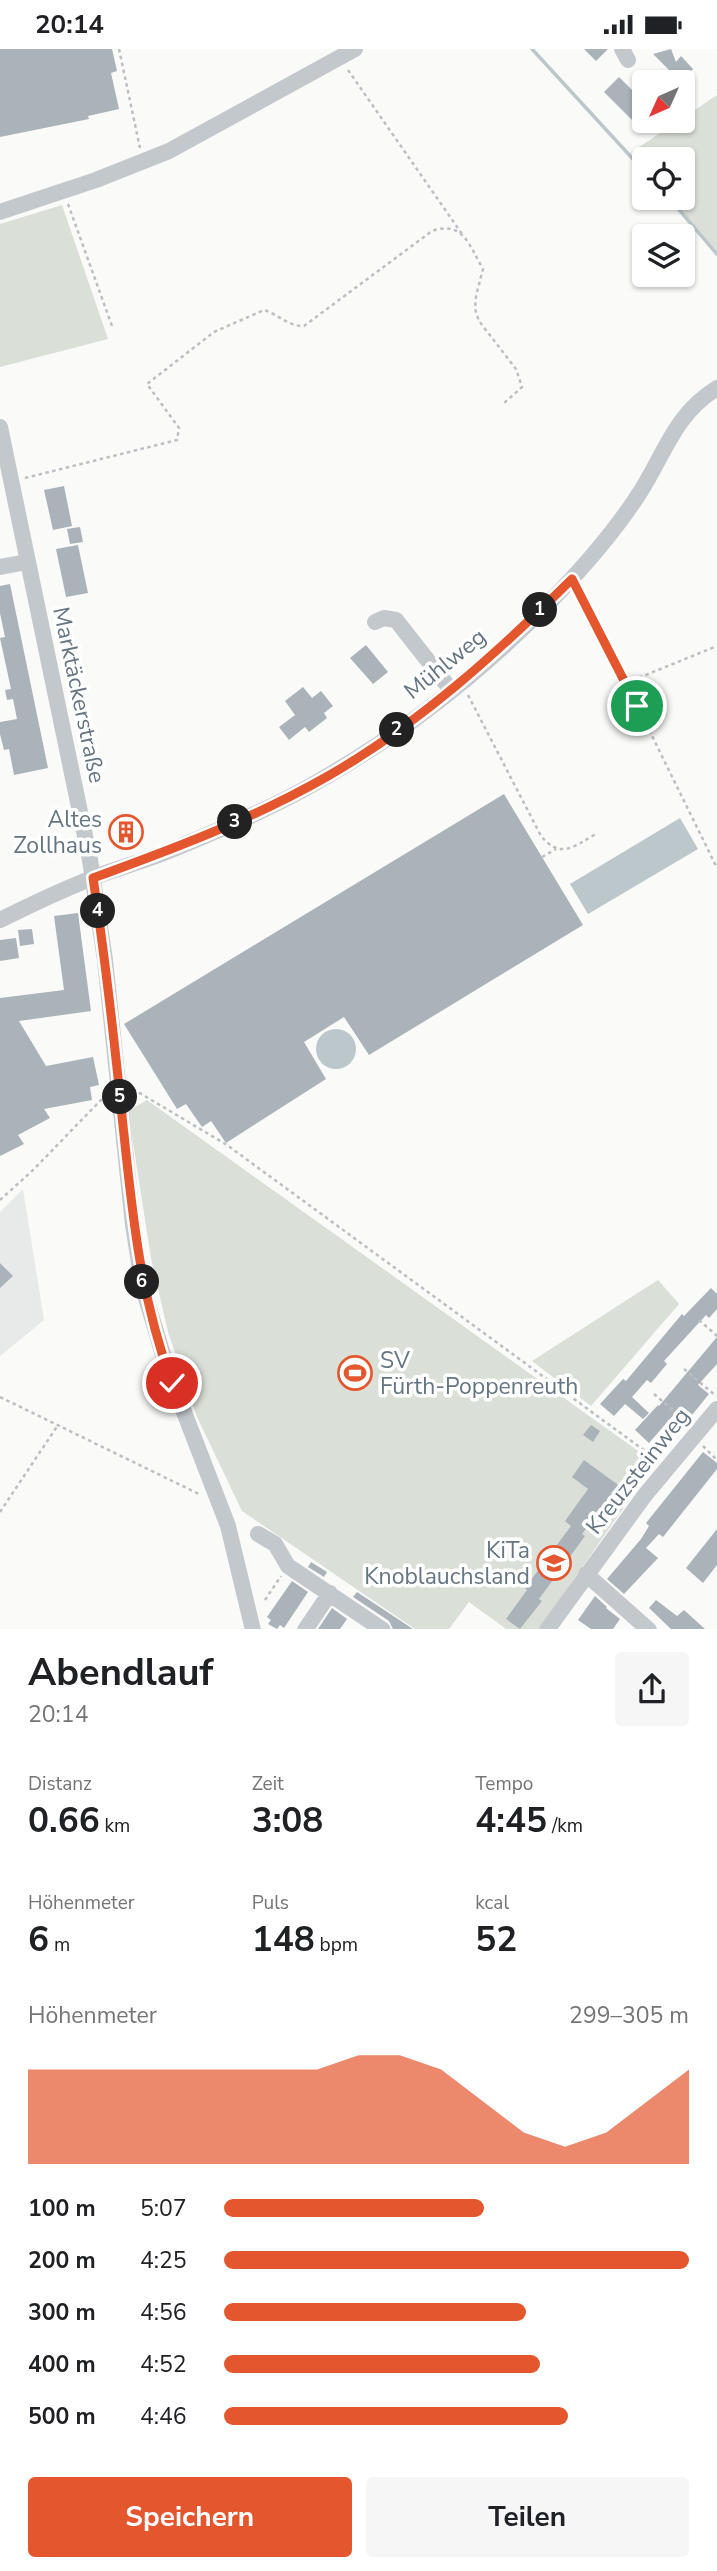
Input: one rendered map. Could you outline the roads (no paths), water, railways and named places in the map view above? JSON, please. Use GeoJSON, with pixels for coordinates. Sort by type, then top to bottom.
{"type":"FeatureCollection","features":[{"type":"Feature","properties":{"kind":"street"},"geometry":{"type":"LineString","coordinates":[[0,212],[143,162],[207,131],[355,49]]}},
{"type":"Feature","properties":{"kind":"street","name":"Mühlweg"},"geometry":{"type":"LineString","coordinates":[[0,919],[93,878],[178,848],[327,777],[379,744],[456,686],[503,646],[572,579],[638,496],[683,416],[717,388]]}},
{"type":"Feature","properties":{"kind":"street","name":"Marktäckerstraße"},"geometry":{"type":"LineString","coordinates":[[0,427],[93,878],[116,1057],[133,1225],[147,1305],[169,1376],[219,1499],[235,1549],[253,1629]]}},
{"type":"Feature","properties":{"kind":"street"},"geometry":{"type":"LineString","coordinates":[[0,568],[27,562]]}},
{"type":"Feature","properties":{"kind":"street"},"geometry":{"type":"LineString","coordinates":[[375,622],[384,618],[396,620],[456,686]]}},
{"type":"Feature","properties":{"kind":"street","name":"Kreuzsteinweg"},"geometry":{"type":"LineString","coordinates":[[547,1629],[667,1467],[717,1409]]}},
{"type":"Feature","properties":{"kind":"street"},"geometry":{"type":"LineString","coordinates":[[258,1534],[275,1544],[288,1566],[383,1629]]}},
{"type":"Feature","properties":{"kind":"street"},"geometry":{"type":"LineString","coordinates":[[586,1574],[649,1629]]}},
{"type":"Feature","properties":{"kind":"street"},"geometry":{"type":"LineString","coordinates":[[305,1629],[330,1593]]}},
{"type":"Feature","properties":{"kind":"waterway"},"geometry":{"type":"LineString","coordinates":[[532,49],[632,158]]}},
{"type":"Feature","properties":{"kind":"waterway"},"geometry":{"type":"LineString","coordinates":[[679,210],[717,254]]}},
{"type":"Feature","properties":{"kind":"place","name":"Altes Zollhaus"},"geometry":{"type":"Point","coordinates":[126,832]}},
{"type":"Feature","properties":{"kind":"place","name":"SV Fürth-Poppenreuth"},"geometry":{"type":"Point","coordinates":[355,1373]}},
{"type":"Feature","properties":{"kind":"place","name":"KiTa Knoblauchsland"},"geometry":{"type":"Point","coordinates":[554,1563]}}]}
